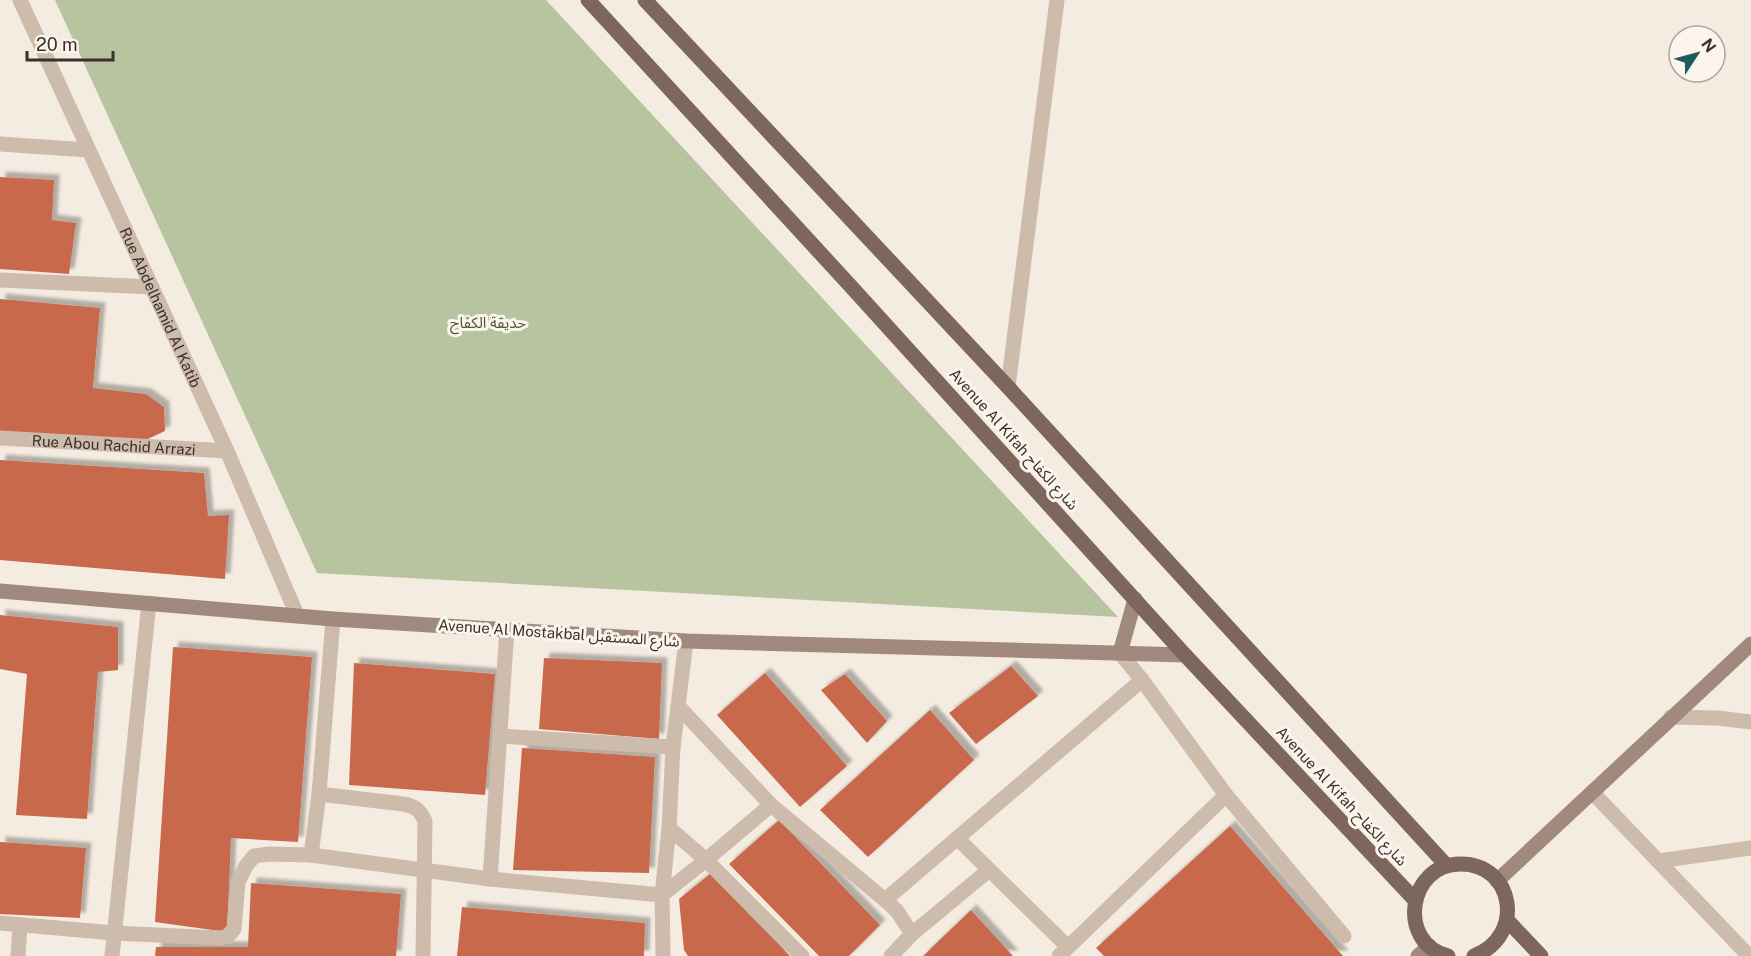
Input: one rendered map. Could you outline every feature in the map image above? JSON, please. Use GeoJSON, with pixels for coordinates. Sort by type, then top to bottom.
{"type":"FeatureCollection","features":[{"type":"Feature","properties":{"kind":"main road","name":"Avenue Al Kifah شارع الكفاح"},"geometry":{"type":"LineString","coordinates":[[588,0],[1185,655],[1415,900]]}},
{"type":"Feature","properties":{"kind":"main road","name":"Avenue Al Kifah شارع الكفاح"},"geometry":{"type":"LineString","coordinates":[[645,0],[1008,387],[1447,866]]}},
{"type":"Feature","properties":{"kind":"main road"},"geometry":{"type":"LineString","coordinates":[[1448,956],[1423,951],[1421,936],[1416,925],[1415,900],[1421,885],[1432,873],[1447,866],[1461,864],[1474,866],[1497,880],[1508,906],[1503,933],[1496,944],[1483,954]]}},
{"type":"Feature","properties":{"kind":"main road"},"geometry":{"type":"LineString","coordinates":[[1507,920],[1541,956]]}},
{"type":"Feature","properties":{"kind":"street","name":"Rue Abdelhamid Al Katib"},"geometry":{"type":"LineString","coordinates":[[20,0],[227,451],[297,615]]}},
{"type":"Feature","properties":{"kind":"street"},"geometry":{"type":"LineString","coordinates":[[1008,387],[1057,0]]}},
{"type":"Feature","properties":{"kind":"street"},"geometry":{"type":"LineString","coordinates":[[0,144],[88,150]]}},
{"type":"Feature","properties":{"kind":"street"},"geometry":{"type":"LineString","coordinates":[[0,280],[152,287]]}},
{"type":"Feature","properties":{"kind":"street","name":"Rue Abou Rachid Arrazi"},"geometry":{"type":"LineString","coordinates":[[0,438],[227,451]]}},
{"type":"Feature","properties":{"kind":"street","name":"Avenue Al Mostakbal شارع المستقبل"},"geometry":{"type":"LineString","coordinates":[[0,591],[333,619],[686,641],[1185,655]]}},
{"type":"Feature","properties":{"kind":"street"},"geometry":{"type":"LineString","coordinates":[[1135,599],[1120,653],[1226,795],[1344,936]]}},
{"type":"Feature","properties":{"kind":"street"},"geometry":{"type":"LineString","coordinates":[[112,956],[149,603]]}},
{"type":"Feature","properties":{"kind":"street"},"geometry":{"type":"LineString","coordinates":[[311,855],[319,794],[333,619]]}},
{"type":"Feature","properties":{"kind":"street"},"geometry":{"type":"LineString","coordinates":[[490,879],[507,629]]}},
{"type":"Feature","properties":{"kind":"street"},"geometry":{"type":"LineString","coordinates":[[663,956],[662,895],[669,828],[673,747],[686,641]]}},
{"type":"Feature","properties":{"kind":"street"},"geometry":{"type":"LineString","coordinates":[[1497,880],[1751,644]]}},
{"type":"Feature","properties":{"kind":"street"},"geometry":{"type":"LineString","coordinates":[[885,900],[1142,680]]}},
{"type":"Feature","properties":{"kind":"street"},"geometry":{"type":"LineString","coordinates":[[678,706],[771,805],[885,900],[897,911],[912,934]]}},
{"type":"Feature","properties":{"kind":"street"},"geometry":{"type":"LineString","coordinates":[[1671,717],[1718,718],[1751,722]]}},
{"type":"Feature","properties":{"kind":"street"},"geometry":{"type":"LineString","coordinates":[[501,736],[673,747]]}},
{"type":"Feature","properties":{"kind":"street"},"geometry":{"type":"LineString","coordinates":[[1592,792],[1749,956]]}},
{"type":"Feature","properties":{"kind":"street"},"geometry":{"type":"LineString","coordinates":[[319,794],[403,804],[413,806],[420,811],[425,821],[423,956]]}},
{"type":"Feature","properties":{"kind":"street"},"geometry":{"type":"LineString","coordinates":[[957,838],[1064,952],[1226,795]]}},
{"type":"Feature","properties":{"kind":"street"},"geometry":{"type":"LineString","coordinates":[[0,923],[114,933],[221,938],[228,936],[234,929],[238,882],[246,866],[254,856],[269,854],[311,855],[490,879],[662,895],[771,805]]}},
{"type":"Feature","properties":{"kind":"street"},"geometry":{"type":"LineString","coordinates":[[669,828],[706,860],[802,956]]}},
{"type":"Feature","properties":{"kind":"street"},"geometry":{"type":"LineString","coordinates":[[1658,861],[1751,848]]}},
{"type":"Feature","properties":{"kind":"street"},"geometry":{"type":"LineString","coordinates":[[891,956],[912,934],[989,870]]}},
{"type":"Feature","properties":{"kind":"street"},"geometry":{"type":"LineString","coordinates":[[18,956],[20,925]]}},
{"type":"Feature","properties":{"kind":"green space","name":"حديقة الكفاح"},"geometry":{"type":"Polygon","coordinates":[[[55,0],[546,0],[1118,617],[317,573],[55,0]]]}},
{"type":"Feature","properties":{"kind":"building"},"geometry":{"type":"Polygon","coordinates":[[[0,177],[54,180],[52,220],[76,223],[69,274],[0,269],[0,177]]]}},
{"type":"Feature","properties":{"kind":"building"},"geometry":{"type":"Polygon","coordinates":[[[0,299],[100,308],[93,388],[146,394],[164,407],[165,431],[137,444],[0,433],[0,299]]]}},
{"type":"Feature","properties":{"kind":"building"},"geometry":{"type":"Polygon","coordinates":[[[0,460],[204,473],[208,516],[229,515],[225,579],[0,560],[0,460]]]}},
{"type":"Feature","properties":{"kind":"building"},"geometry":{"type":"Polygon","coordinates":[[[0,615],[118,627],[118,670],[98,672],[87,819],[16,815],[27,674],[0,669],[0,615]]]}},
{"type":"Feature","properties":{"kind":"building"},"geometry":{"type":"Polygon","coordinates":[[[173,647],[312,657],[298,842],[231,838],[227,932],[155,922],[173,647]]]}},
{"type":"Feature","properties":{"kind":"building"},"geometry":{"type":"Polygon","coordinates":[[[544,658],[662,663],[659,739],[539,729],[544,658]]]}},
{"type":"Feature","properties":{"kind":"building"},"geometry":{"type":"Polygon","coordinates":[[[354,663],[495,674],[485,795],[349,785],[354,663]]]}},
{"type":"Feature","properties":{"kind":"building"},"geometry":{"type":"Polygon","coordinates":[[[1011,666],[1038,696],[976,744],[949,713],[1011,666]]]}},
{"type":"Feature","properties":{"kind":"building"},"geometry":{"type":"Polygon","coordinates":[[[765,673],[847,766],[800,807],[717,715],[765,673]]]}},
{"type":"Feature","properties":{"kind":"building"},"geometry":{"type":"Polygon","coordinates":[[[845,674],[887,721],[867,743],[821,690],[845,674]]]}},
{"type":"Feature","properties":{"kind":"building"},"geometry":{"type":"Polygon","coordinates":[[[930,710],[974,760],[868,857],[820,810],[930,710]]]}},
{"type":"Feature","properties":{"kind":"building"},"geometry":{"type":"Polygon","coordinates":[[[522,748],[655,757],[649,873],[513,870],[522,748]]]}},
{"type":"Feature","properties":{"kind":"building"},"geometry":{"type":"Polygon","coordinates":[[[779,820],[880,925],[849,956],[819,956],[729,864],[779,820]]]}},
{"type":"Feature","properties":{"kind":"building"},"geometry":{"type":"Polygon","coordinates":[[[1230,826],[1343,956],[1104,956],[1096,948],[1230,826]]]}},
{"type":"Feature","properties":{"kind":"building"},"geometry":{"type":"Polygon","coordinates":[[[0,842],[86,848],[80,918],[0,914],[0,842]]]}},
{"type":"Feature","properties":{"kind":"building"},"geometry":{"type":"Polygon","coordinates":[[[710,874],[790,956],[688,956],[684,950],[679,899],[710,874]]]}},
{"type":"Feature","properties":{"kind":"building"},"geometry":{"type":"Polygon","coordinates":[[[251,883],[401,894],[396,956],[155,956],[156,947],[248,947],[251,883]]]}},
{"type":"Feature","properties":{"kind":"building"},"geometry":{"type":"Polygon","coordinates":[[[462,907],[645,923],[644,956],[457,956],[462,907]]]}},
{"type":"Feature","properties":{"kind":"building"},"geometry":{"type":"Polygon","coordinates":[[[971,910],[1013,956],[923,956],[971,910]]]}}]}
